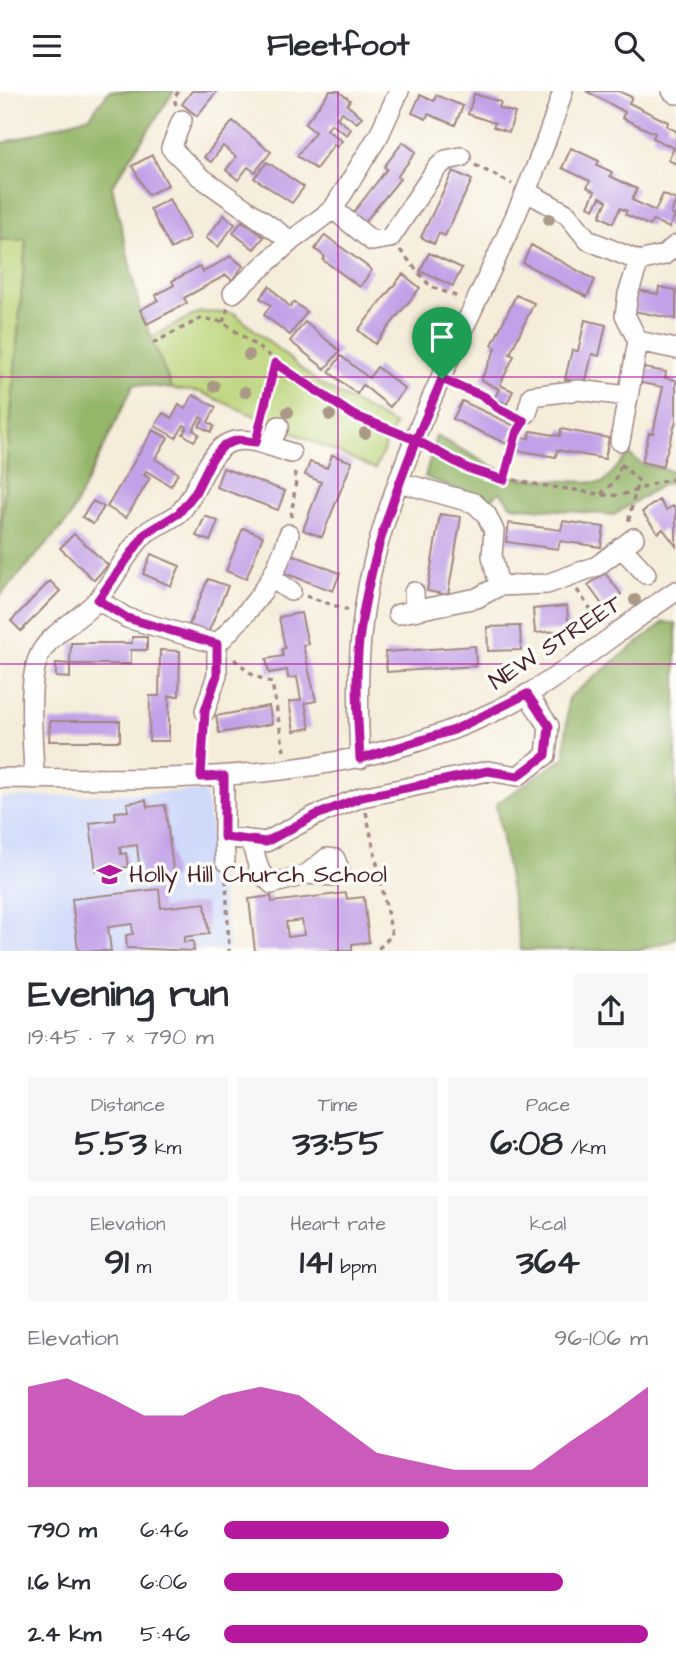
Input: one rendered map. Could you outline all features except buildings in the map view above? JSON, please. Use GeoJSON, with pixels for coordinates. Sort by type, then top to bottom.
{"type":"FeatureCollection","features":[{"type":"Feature","properties":{"kind":"street"},"geometry":{"type":"LineString","coordinates":[[233,293],[291,241],[333,209],[379,135],[399,91]]}},
{"type":"Feature","properties":{"kind":"street"},"geometry":{"type":"LineString","coordinates":[[360,759],[359,644],[373,565],[399,482],[442,379],[527,192],[563,91]]}},
{"type":"Feature","properties":{"kind":"street"},"geometry":{"type":"LineString","coordinates":[[182,120],[171,148],[198,176],[291,241]]}},
{"type":"Feature","properties":{"kind":"street"},"geometry":{"type":"LineString","coordinates":[[333,209],[372,241],[390,238],[437,168],[446,160],[461,157]]}},
{"type":"Feature","properties":{"kind":"street"},"geometry":{"type":"LineString","coordinates":[[527,192],[567,215],[588,240],[639,261],[664,255],[676,245]]}},
{"type":"Feature","properties":{"kind":"street"},"geometry":{"type":"LineString","coordinates":[[620,441],[638,341],[625,316],[628,294],[639,261]]}},
{"type":"Feature","properties":{"kind":"street"},"geometry":{"type":"LineString","coordinates":[[638,341],[676,349]]}},
{"type":"Feature","properties":{"kind":"street"},"geometry":{"type":"LineString","coordinates":[[525,417],[531,396],[579,390],[627,396]]}},
{"type":"Feature","properties":{"kind":"street"},"geometry":{"type":"LineString","coordinates":[[263,444],[279,426]]}},
{"type":"Feature","properties":{"kind":"street"},"geometry":{"type":"LineString","coordinates":[[34,779],[34,676],[41,652],[66,625],[98,600],[145,534],[179,513],[195,493],[212,459],[224,445],[238,440],[291,453]]}},
{"type":"Feature","properties":{"kind":"street"},"geometry":{"type":"LineString","coordinates":[[399,482],[474,503],[486,514],[494,531],[492,556],[499,586]]}},
{"type":"Feature","properties":{"kind":"street"},"geometry":{"type":"LineString","coordinates":[[205,711],[217,675],[217,644],[252,609],[273,579],[289,534]]}},
{"type":"Feature","properties":{"kind":"street"},"geometry":{"type":"LineString","coordinates":[[409,606],[477,598],[499,586],[547,584],[597,566],[628,542],[646,574]]}},
{"type":"Feature","properties":{"kind":"street"},"geometry":{"type":"LineString","coordinates":[[273,579],[291,591]]}},
{"type":"Feature","properties":{"kind":"street","name":"NEW STREET"},"geometry":{"type":"LineString","coordinates":[[0,778],[224,776],[297,770],[360,759],[454,730],[527,694],[611,639],[676,591]]}},
{"type":"Feature","properties":{"kind":"street"},"geometry":{"type":"LineString","coordinates":[[98,600],[127,618],[217,644]]}},
{"type":"Feature","properties":{"kind":"street"},"geometry":{"type":"LineString","coordinates":[[224,837],[251,842],[277,838],[314,816],[362,797],[488,771],[518,776],[546,755],[549,726],[527,694]]}},
{"type":"Feature","properties":{"kind":"street"},"geometry":{"type":"LineString","coordinates":[[224,776],[225,861]]}},
{"type":"Feature","properties":{"kind":"street"},"geometry":{"type":"LineString","coordinates":[[251,842],[260,872],[267,882],[279,884],[307,874]]}},
{"type":"Feature","properties":{"kind":"path"},"geometry":{"type":"LineString","coordinates":[[461,157],[527,192]]}},
{"type":"Feature","properties":{"kind":"path"},"geometry":{"type":"LineString","coordinates":[[390,238],[430,286],[476,303]]}},
{"type":"Feature","properties":{"kind":"path"},"geometry":{"type":"LineString","coordinates":[[153,344],[202,318],[223,322],[275,363],[353,415],[416,440],[467,468],[504,480],[624,494],[660,480],[676,479]]}},
{"type":"Feature","properties":{"kind":"path"},"geometry":{"type":"LineString","coordinates":[[263,444],[275,363]]}},
{"type":"Feature","properties":{"kind":"path"},"geometry":{"type":"LineString","coordinates":[[442,379],[485,397],[498,408],[525,417],[516,434],[504,480]]}},
{"type":"Feature","properties":{"kind":"path"},"geometry":{"type":"LineString","coordinates":[[601,493],[615,481],[621,464],[620,441]]}},
{"type":"Feature","properties":{"kind":"path"},"geometry":{"type":"LineString","coordinates":[[289,534],[296,481],[291,453]]}},
{"type":"Feature","properties":{"kind":"path"},"geometry":{"type":"LineString","coordinates":[[621,464],[639,480],[627,524],[628,542]]}},
{"type":"Feature","properties":{"kind":"path"},"geometry":{"type":"LineString","coordinates":[[568,577],[611,639]]}},
{"type":"Feature","properties":{"kind":"path"},"geometry":{"type":"LineString","coordinates":[[291,591],[363,615]]}},
{"type":"Feature","properties":{"kind":"path"},"geometry":{"type":"LineString","coordinates":[[217,644],[253,675],[272,683],[284,751],[297,770]]}},
{"type":"Feature","properties":{"kind":"path"},"geometry":{"type":"LineString","coordinates":[[201,777],[205,711]]}},
{"type":"Feature","properties":{"kind":"path"},"geometry":{"type":"LineString","coordinates":[[362,797],[393,935],[376,950]]}},
{"type":"Feature","properties":{"kind":"path"},"geometry":{"type":"LineString","coordinates":[[225,861],[229,950]]}},
{"type":"Feature","properties":{"kind":"shaded area","name":"Holly Hill Church School"},"geometry":{"type":"Polygon","coordinates":[[[205,791],[230,950],[0,950],[0,798],[205,791]]]}},
{"type":"Feature","properties":{"kind":"green space"},"geometry":{"type":"Polygon","coordinates":[[[109,91],[174,91],[112,186],[140,310],[172,389],[134,384],[69,519],[0,596],[0,544],[26,240],[0,240],[0,144],[90,116],[109,91]]]}},
{"type":"Feature","properties":{"kind":"green space"},"geometry":{"type":"Polygon","coordinates":[[[0,240],[26,240],[0,544],[0,240]]]}},
{"type":"Feature","properties":{"kind":"green space"},"geometry":{"type":"Polygon","coordinates":[[[200,312],[234,313],[320,384],[395,425],[375,469],[200,392],[172,389],[151,337],[200,312]]]}},
{"type":"Feature","properties":{"kind":"green space"},"geometry":{"type":"Polygon","coordinates":[[[436,436],[515,478],[603,483],[629,454],[642,464],[676,472],[676,486],[665,483],[614,515],[512,506],[500,492],[488,501],[425,477],[436,436]]]}},
{"type":"Feature","properties":{"kind":"green space"},"geometry":{"type":"Polygon","coordinates":[[[664,622],[676,624],[676,939],[640,950],[521,950],[496,804],[565,757],[568,698],[664,622]]]}},
{"type":"Feature","properties":{"kind":"place","name":"Holly Hill Church School"},"geometry":{"type":"Point","coordinates":[109,874]}},
{"type":"Feature","properties":{"kind":"route"},"geometry":{"type":"LineString","coordinates":[[442,379],[416,440],[353,415],[275,363],[256,442],[238,440],[224,445],[212,459],[195,493],[179,513],[145,534],[98,600],[127,618],[217,644],[217,675],[205,711],[201,777],[224,776],[224,837],[266,842],[314,816],[362,797],[488,771],[518,776],[546,755],[549,726],[527,694],[454,730],[360,759],[359,644],[363,615],[383,527],[416,440],[467,468],[504,480],[516,434],[524,421],[498,408],[485,397],[442,379]]}}]}
